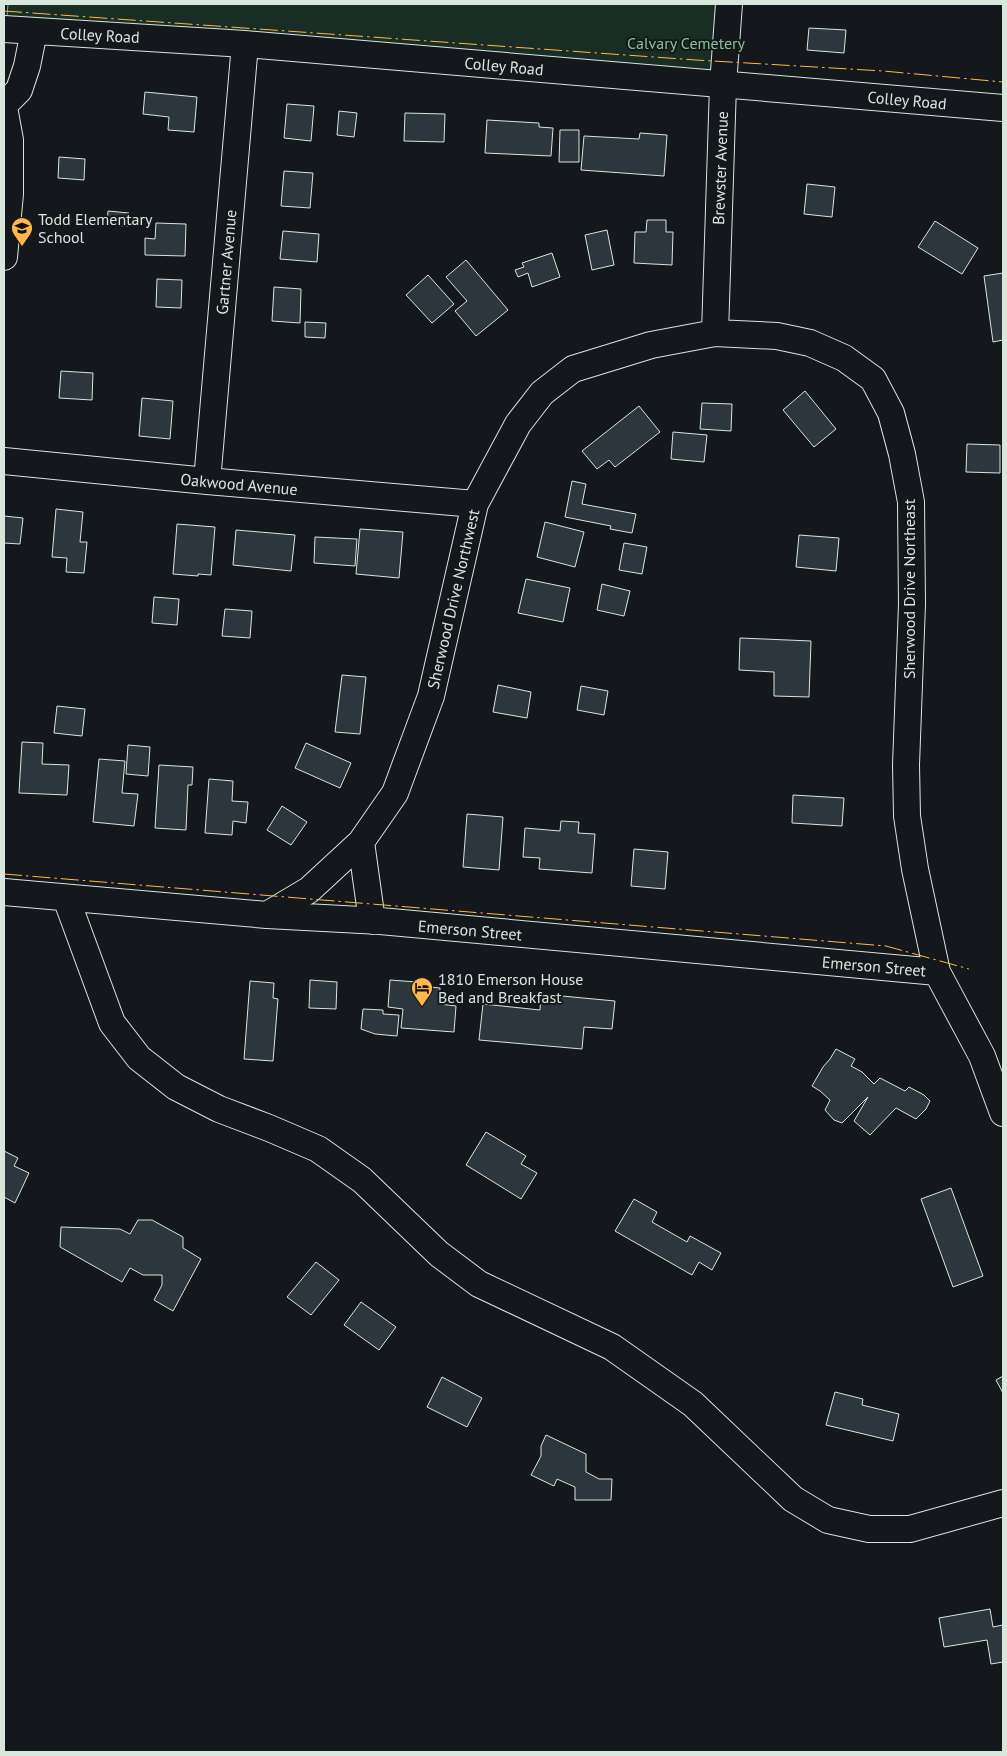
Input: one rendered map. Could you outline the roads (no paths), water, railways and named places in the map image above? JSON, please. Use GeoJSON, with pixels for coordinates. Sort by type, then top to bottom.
{"type":"FeatureCollection","features":[{"type":"Feature","properties":{"kind":"street","name":"Brewster Avenue"},"geometry":{"type":"LineString","coordinates":[[715,333],[723,85],[729,4]]}},
{"type":"Feature","properties":{"kind":"street","name":"Colley Road"},"geometry":{"type":"LineString","coordinates":[[4,29],[245,44],[1003,108]]}},
{"type":"Feature","properties":{"kind":"street"},"geometry":{"type":"LineString","coordinates":[[4,257],[10,194],[10,140],[4,106],[19,90],[34,31]]}},
{"type":"Feature","properties":{"kind":"street","name":"Gartner Avenue"},"geometry":{"type":"LineString","coordinates":[[207,481],[245,44]]}},
{"type":"Feature","properties":{"kind":"street","name":"Sherwood Drive Northwest"},"geometry":{"type":"LineString","coordinates":[[267,915],[309,890],[360,842],[396,792],[431,696],[475,504],[518,424],[542,393],[573,369],[651,345],[715,333]]}},
{"type":"Feature","properties":{"kind":"street","name":"Sherwood Drive Northeast"},"geometry":{"type":"LineString","coordinates":[[715,333],[744,333],[793,339],[810,343],[844,358],[872,379],[891,413],[902,454],[911,502],[912,604],[906,765],[907,816],[915,869],[937,972],[982,1056],[1003,1113]]}},
{"type":"Feature","properties":{"kind":"street","name":"Oakwood Avenue"},"geometry":{"type":"LineString","coordinates":[[4,461],[475,504]]}},
{"type":"Feature","properties":{"kind":"street"},"geometry":{"type":"LineString","coordinates":[[360,842],[372,921]]}},
{"type":"Feature","properties":{"kind":"street","name":"Emerson Street"},"geometry":{"type":"LineString","coordinates":[[4,892],[267,915],[372,921],[937,972]]}},
{"type":"Feature","properties":{"kind":"street"},"geometry":{"type":"LineString","coordinates":[[66,898],[112,1023],[139,1058],[176,1087],[219,1109],[318,1149],[362,1180],[439,1254],[479,1284],[612,1347],[692,1404],[793,1499],[828,1520],[869,1529],[910,1528],[1003,1503]]}},
{"type":"Feature","properties":{"kind":"place","name":"Todd Elementary School"},"geometry":{"type":"Point","coordinates":[22,247]}},
{"type":"Feature","properties":{"kind":"place","name":"1810 Emerson House Bed and Breakfast"},"geometry":{"type":"Point","coordinates":[422,1007]}},
{"type":"Feature","properties":{"kind":"park label","name":"Calvary Cemetery"},"geometry":{"type":"Point","coordinates":[686,43]}}]}
